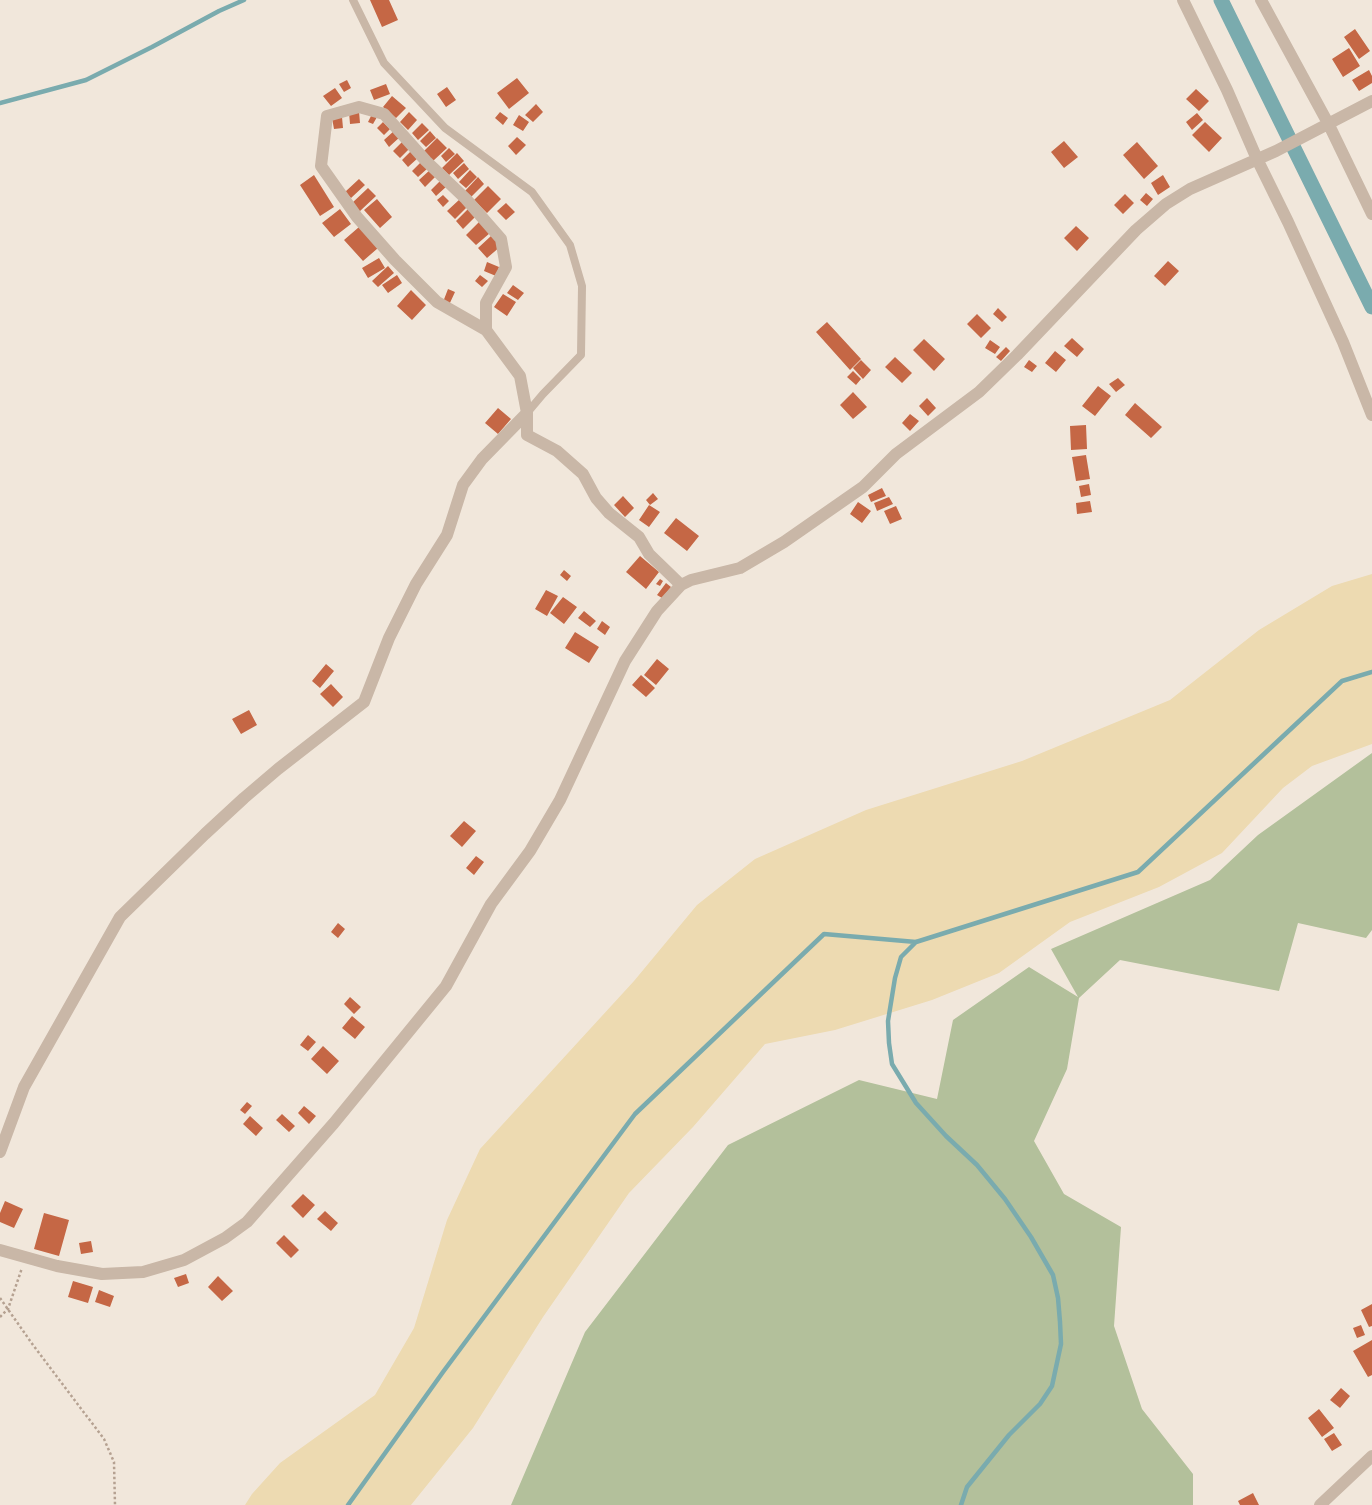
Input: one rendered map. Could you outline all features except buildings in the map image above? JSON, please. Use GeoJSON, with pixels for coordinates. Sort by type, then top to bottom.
{"type":"FeatureCollection","features":[{"type":"Feature","properties":{"kind":"street"},"geometry":{"type":"LineString","coordinates":[[1183,0],[1227,90],[1257,159],[1343,342],[1372,415]]}},
{"type":"Feature","properties":{"kind":"street"},"geometry":{"type":"LineString","coordinates":[[1261,0],[1329,124],[1372,214]]}},
{"type":"Feature","properties":{"kind":"street"},"geometry":{"type":"LineString","coordinates":[[0,1250],[57,1266],[102,1274],[143,1272],[184,1260],[226,1238],[247,1222],[334,1123],[446,986],[492,904],[530,851],[560,800],[625,661],[657,611],[681,585],[691,580],[740,568],[784,542],[863,487],[896,454],[978,392],[1017,355],[1136,230],[1166,204],[1190,189],[1276,150],[1372,101]]}},
{"type":"Feature","properties":{"kind":"street"},"geometry":{"type":"LineString","coordinates":[[486,330],[486,303],[506,267],[501,239],[466,199],[426,161],[384,114],[359,107],[327,116],[321,166],[357,217],[395,260],[437,302],[486,330],[520,376],[527,413],[527,435],[557,451],[583,474],[596,498],[609,513],[639,537],[649,554],[681,585]]}},
{"type":"Feature","properties":{"kind":"street"},"geometry":{"type":"LineString","coordinates":[[0,1152],[24,1087],[120,917],[244,798],[364,702],[389,638],[416,584],[447,535],[463,485],[482,459],[527,413]]}},
{"type":"Feature","properties":{"kind":"street"},"geometry":{"type":"LineString","coordinates":[[1320,1505],[1372,1456]]}},
{"type":"Feature","properties":{"kind":"lane"},"geometry":{"type":"LineString","coordinates":[[353,0],[384,63],[445,128],[532,192],[570,245],[582,286],[581,356],[527,413]]}},
{"type":"Feature","properties":{"kind":"path"},"geometry":{"type":"LineString","coordinates":[[0,1317],[8,1309],[26,1257]]}},
{"type":"Feature","properties":{"kind":"path"},"geometry":{"type":"LineString","coordinates":[[0,1298],[104,1439],[114,1462],[115,1505]]}},
{"type":"Feature","properties":{"kind":"green space"},"geometry":{"type":"Polygon","coordinates":[[[1372,753],[1372,930],[1366,938],[1298,923],[1279,991],[1120,960],[1079,998],[1067,1069],[1034,1141],[1064,1194],[1121,1227],[1114,1326],[1142,1409],[1193,1474],[1193,1505],[511,1505],[585,1332],[728,1145],[859,1080],[937,1099],[953,1020],[1029,967],[1078,997],[1051,949],[1210,880],[1258,835],[1372,753]]]}},
{"type":"Feature","properties":{"kind":"sand"},"geometry":{"type":"Polygon","coordinates":[[[1372,574],[1372,744],[1312,766],[1283,788],[1222,853],[1159,887],[1070,922],[999,973],[932,1000],[835,1030],[765,1044],[693,1127],[629,1193],[543,1317],[473,1428],[411,1505],[245,1505],[252,1494],[280,1463],[375,1395],[414,1328],[447,1220],[480,1149],[634,981],[697,905],[755,859],[866,810],[1022,761],[1170,700],[1259,630],[1332,586],[1372,574]]]}},
{"type":"Feature","properties":{"kind":"waterway"},"geometry":{"type":"LineString","coordinates":[[0,103],[86,80],[244,0]]}},
{"type":"Feature","properties":{"kind":"waterway"},"geometry":{"type":"LineString","coordinates":[[1221,0],[1372,307]]}},
{"type":"Feature","properties":{"kind":"waterway"},"geometry":{"type":"LineString","coordinates":[[348,1505],[443,1372],[635,1114],[824,934],[916,942],[1138,872],[1342,681],[1372,672]]}},
{"type":"Feature","properties":{"kind":"waterway"},"geometry":{"type":"LineString","coordinates":[[916,942],[901,957],[895,978],[888,1021],[892,1064],[916,1103],[946,1136],[977,1165],[1005,1199],[1031,1237],[1053,1275],[1058,1298],[1060,1322],[1061,1344],[1052,1386],[1040,1404],[1009,1435],[967,1487],[961,1505]]}}]}
